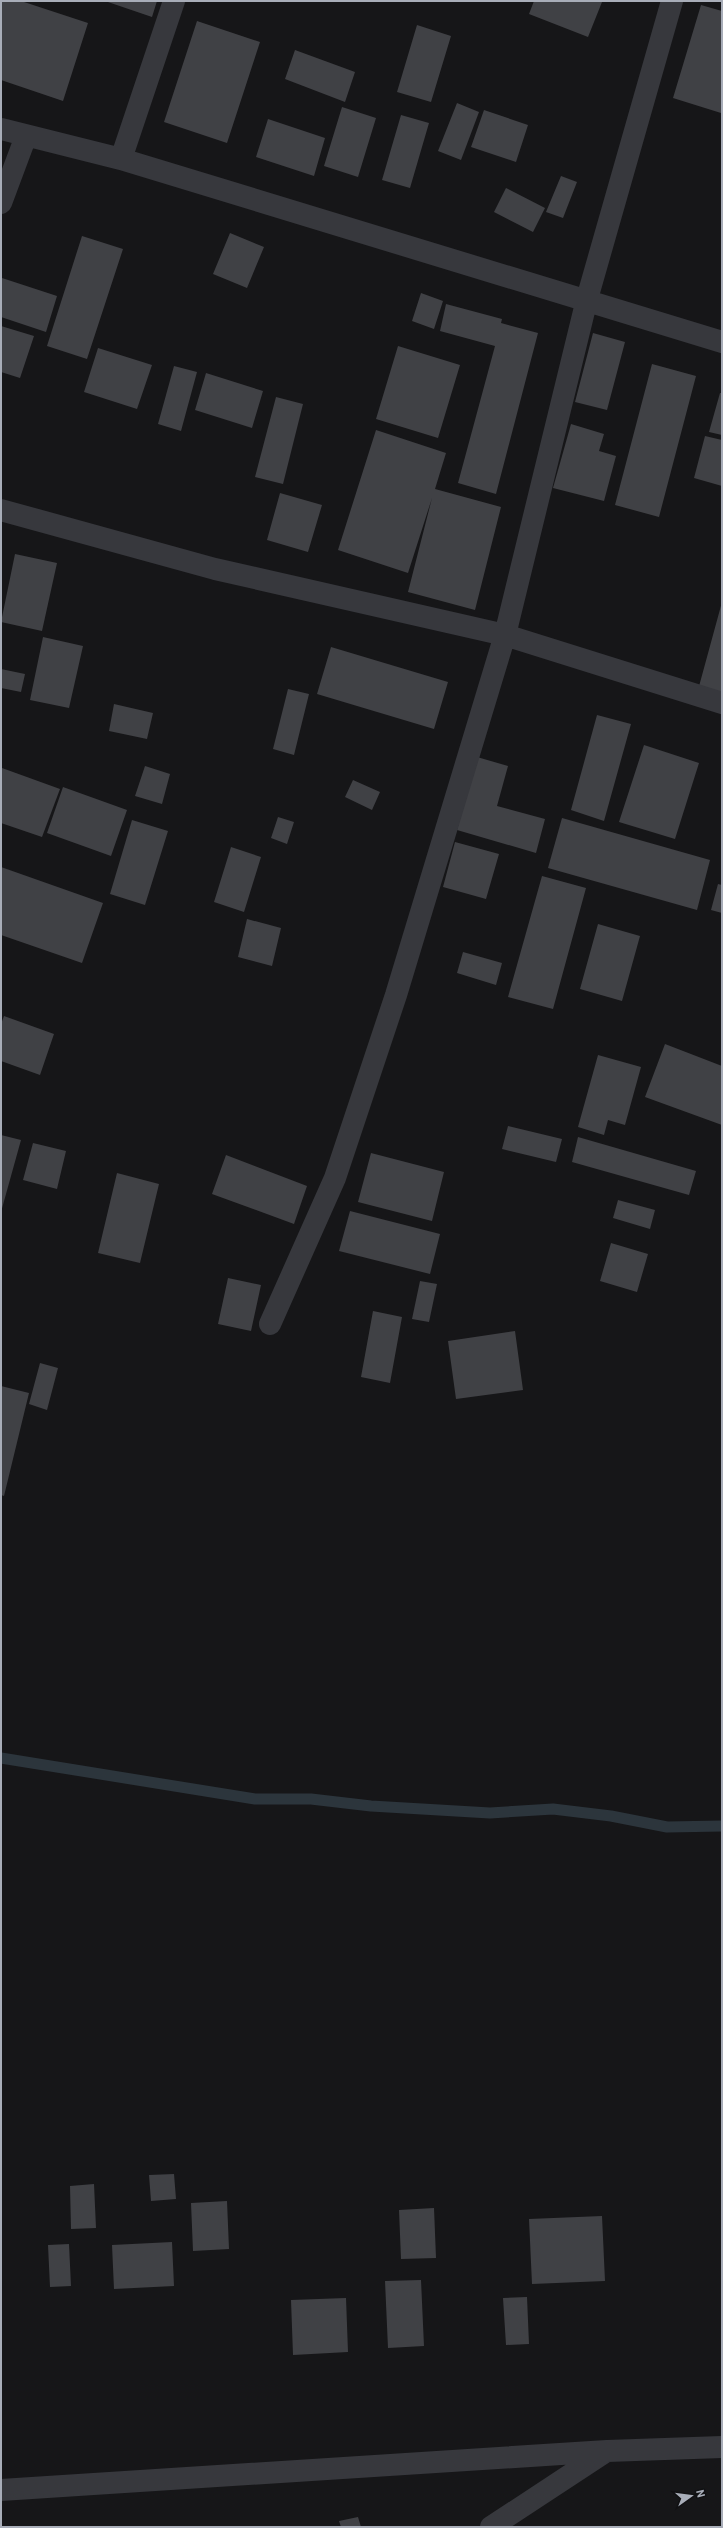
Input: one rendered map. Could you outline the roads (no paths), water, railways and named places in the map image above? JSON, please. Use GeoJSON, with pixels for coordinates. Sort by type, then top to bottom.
{"type":"FeatureCollection","features":[{"type":"Feature","properties":{"kind":"street"},"geometry":{"type":"LineString","coordinates":[[121,159],[174,1]]}},
{"type":"Feature","properties":{"kind":"street"},"geometry":{"type":"LineString","coordinates":[[270,1324],[335,1178],[396,995],[505,635],[587,299],[672,1]]}},
{"type":"Feature","properties":{"kind":"street"},"geometry":{"type":"LineString","coordinates":[[1,128],[26,136],[121,159],[587,299],[722,342]]}},
{"type":"Feature","properties":{"kind":"street"},"geometry":{"type":"LineString","coordinates":[[1,204],[26,136]]}},
{"type":"Feature","properties":{"kind":"street"},"geometry":{"type":"LineString","coordinates":[[1,510],[215,569],[505,635],[722,703]]}},
{"type":"Feature","properties":{"kind":"street"},"geometry":{"type":"LineString","coordinates":[[1,2490],[607,2451],[722,2447]]}},
{"type":"Feature","properties":{"kind":"street"},"geometry":{"type":"LineString","coordinates":[[491,2527],[607,2451]]}},
{"type":"Feature","properties":{"kind":"waterway"},"geometry":{"type":"LineString","coordinates":[[1,1758],[255,1799],[311,1799],[371,1806],[490,1813],[553,1809],[611,1816],[667,1827],[722,1826]]}}]}
